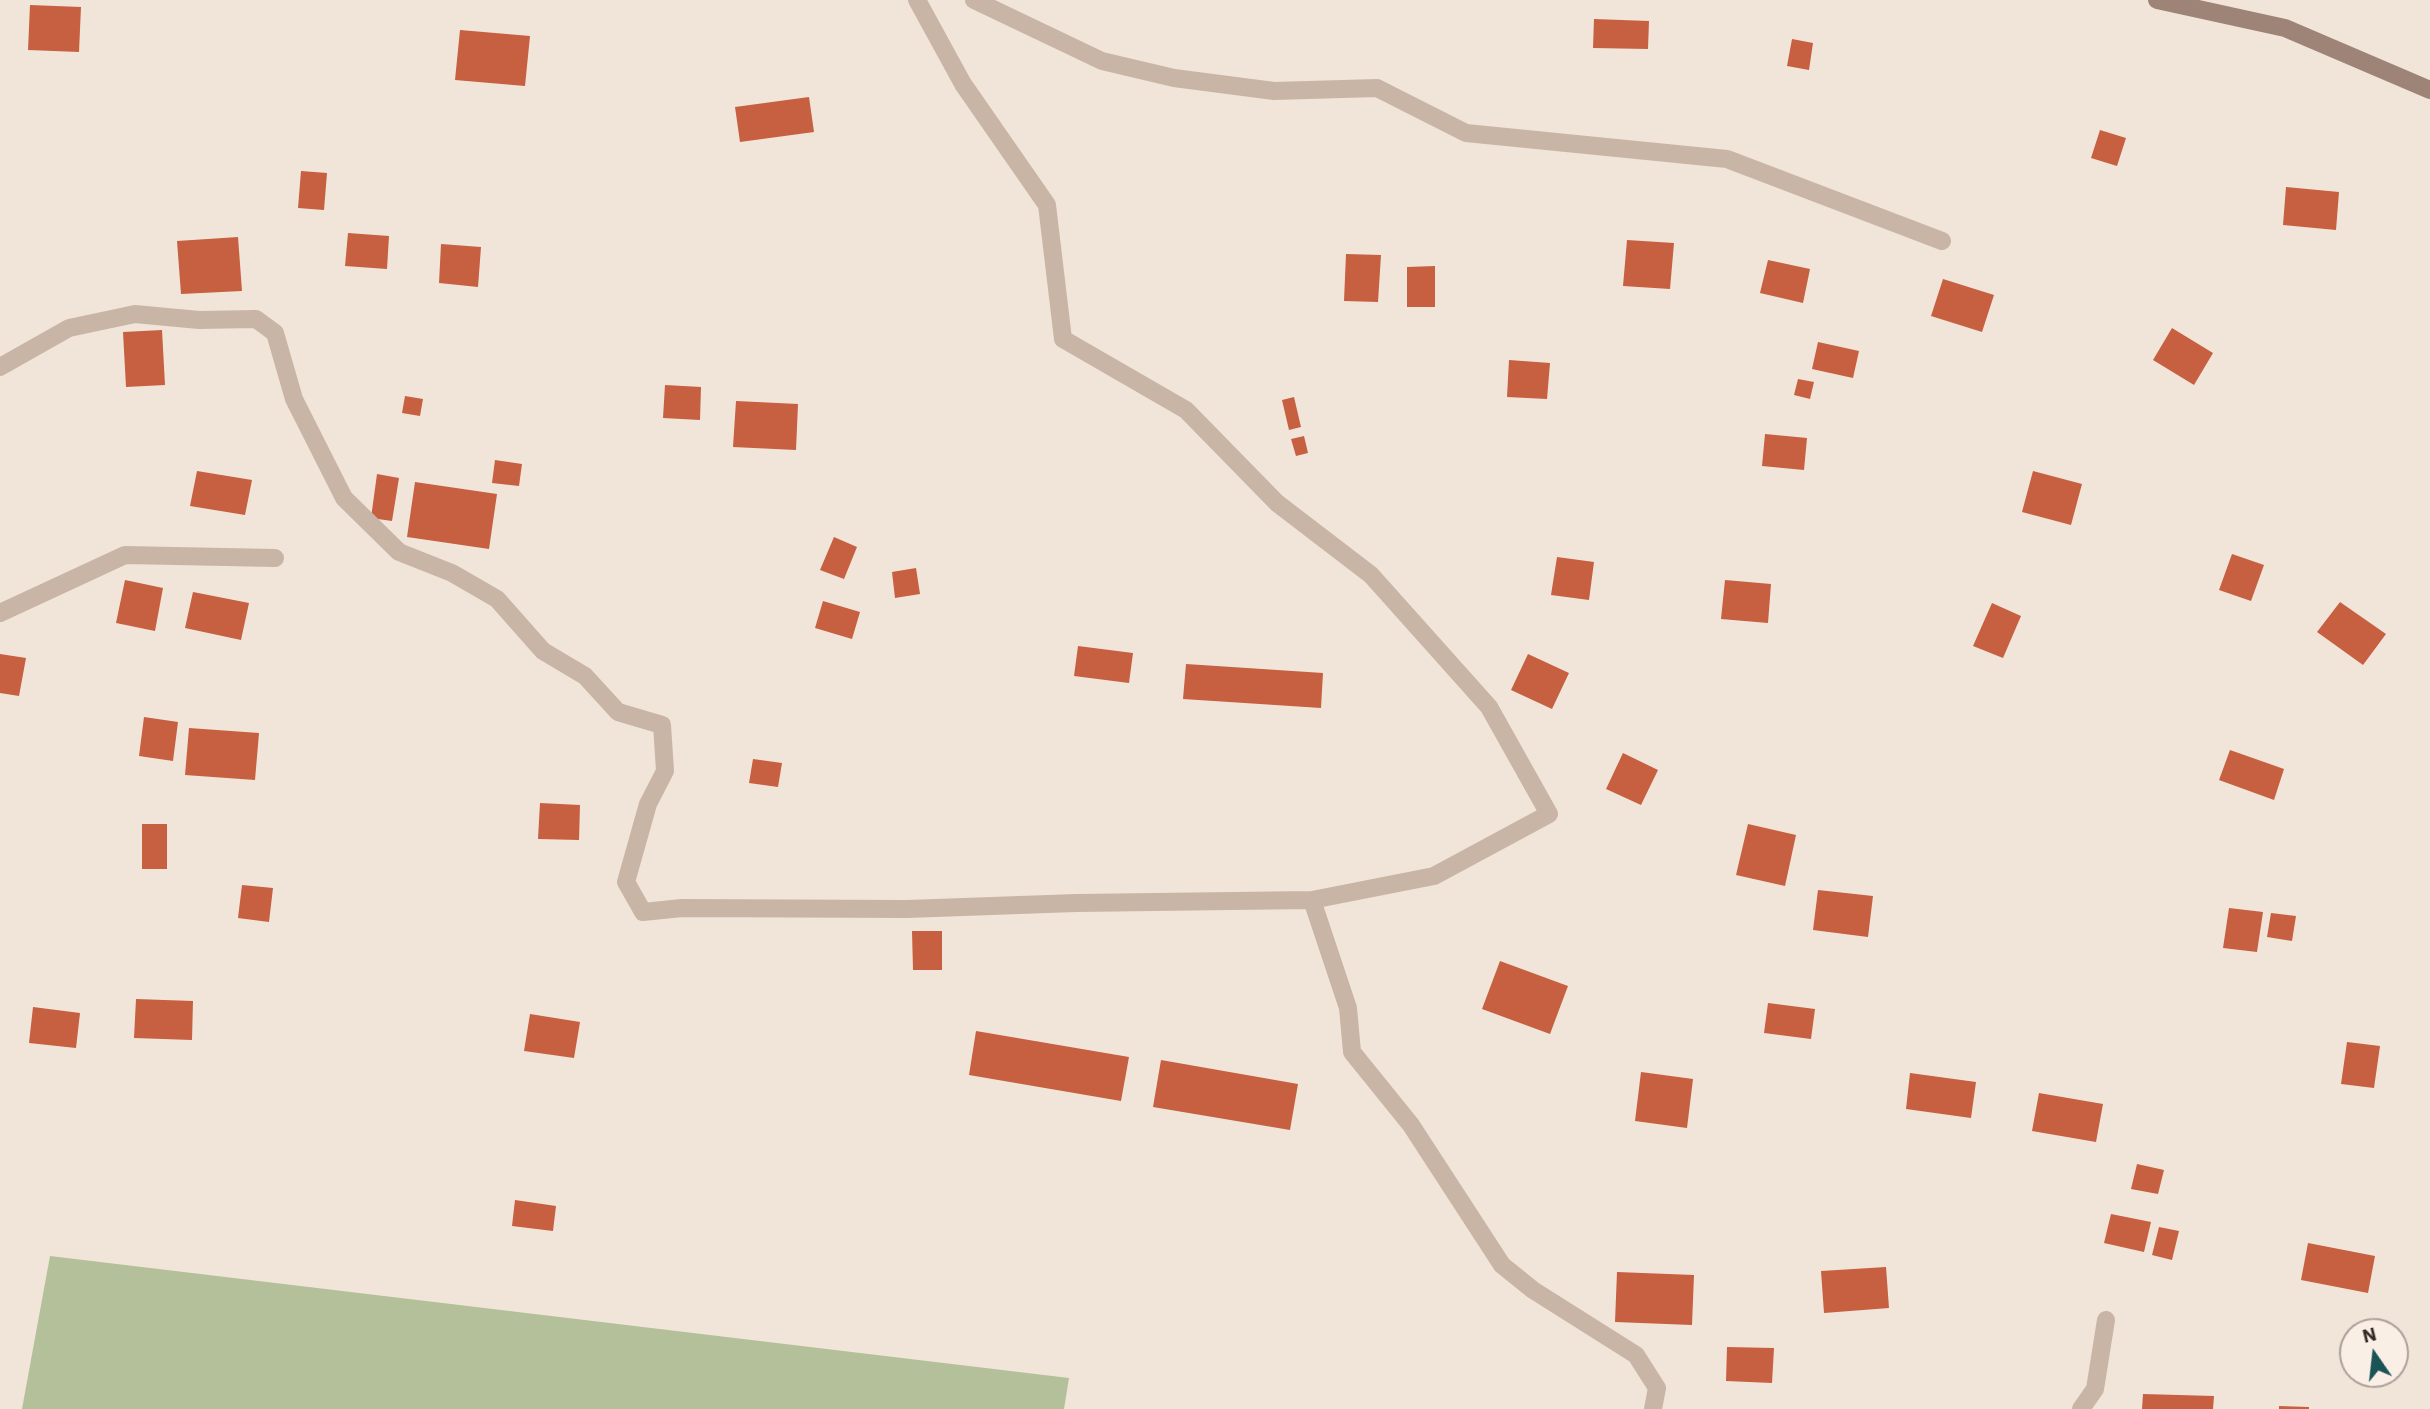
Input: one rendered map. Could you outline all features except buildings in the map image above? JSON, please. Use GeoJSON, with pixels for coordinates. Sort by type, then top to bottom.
{"type":"FeatureCollection","features":[{"type":"Feature","properties":{"kind":"main road"},"geometry":{"type":"LineString","coordinates":[[2157,0],[2285,28],[2430,90]]}},
{"type":"Feature","properties":{"kind":"street"},"geometry":{"type":"LineString","coordinates":[[0,367],[69,328],[135,314],[199,320],[256,319],[275,333],[294,399],[344,498],[398,552],[453,573],[497,599],[543,651],[585,676],[618,712],[662,725],[665,771],[648,804],[626,881],[643,912],[682,908],[907,909],[1076,903],[1312,901],[1434,876],[1549,814],[1489,707],[1371,575],[1277,503],[1186,411],[1062,339],[1047,205],[963,85],[917,0]]}},
{"type":"Feature","properties":{"kind":"street"},"geometry":{"type":"LineString","coordinates":[[974,0],[1102,61],[1174,78],[1275,91],[1377,88],[1466,133],[1727,159],[1942,241]]}},
{"type":"Feature","properties":{"kind":"street"},"geometry":{"type":"LineString","coordinates":[[0,613],[125,555],[275,558]]}},
{"type":"Feature","properties":{"kind":"street"},"geometry":{"type":"LineString","coordinates":[[1312,901],[1348,1008],[1352,1052],[1411,1125],[1502,1265],[1533,1290],[1636,1355],[1657,1388],[1653,1409]]}},
{"type":"Feature","properties":{"kind":"street"},"geometry":{"type":"LineString","coordinates":[[2081,1409],[2095,1389],[2106,1320]]}},
{"type":"Feature","properties":{"kind":"green space"},"geometry":{"type":"Polygon","coordinates":[[[50,1256],[1069,1378],[1064,1409],[22,1409],[50,1256]]]}}]}
